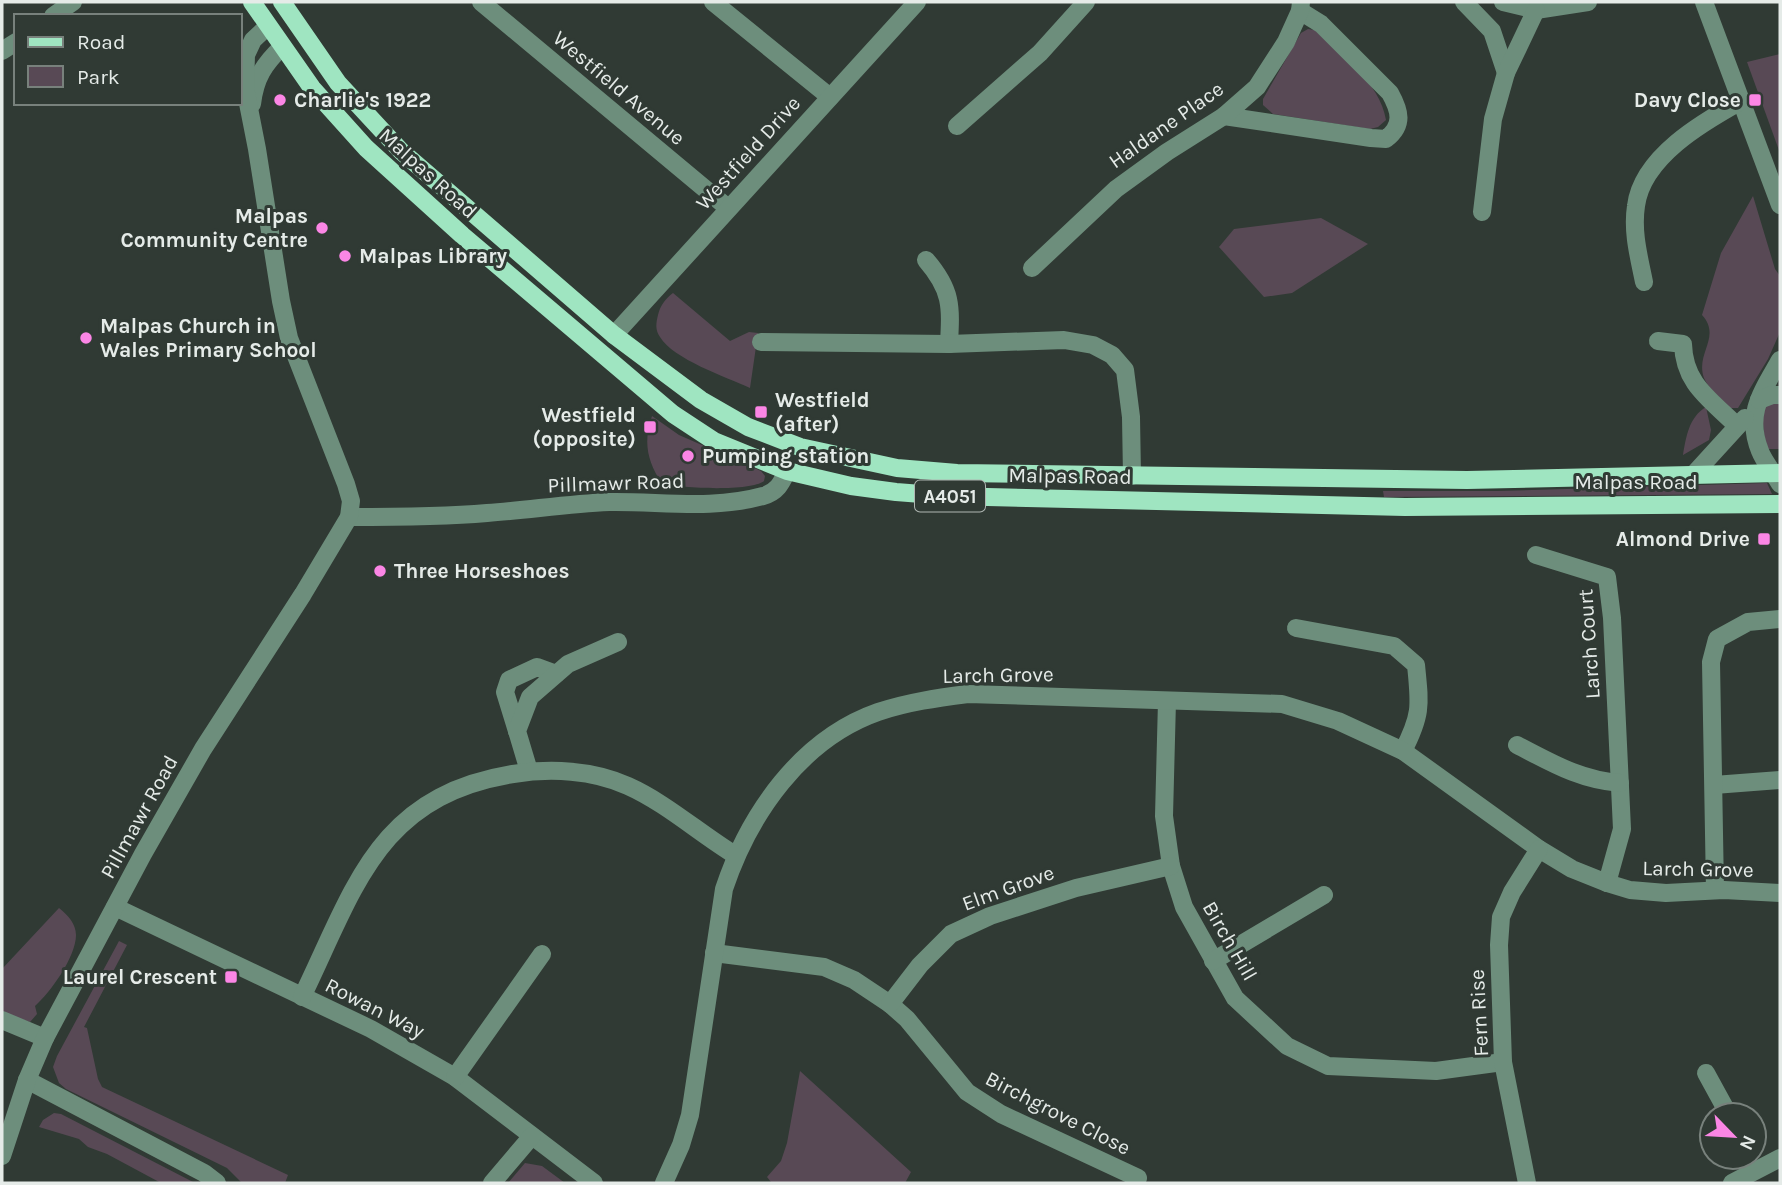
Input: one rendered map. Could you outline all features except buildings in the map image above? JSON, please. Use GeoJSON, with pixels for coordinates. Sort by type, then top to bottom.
{"type":"FeatureCollection","features":[{"type":"Feature","properties":{"kind":"main road","name":"Malpas Road"},"geometry":{"type":"LineString","coordinates":[[252,2],[312,88],[366,148],[433,209],[673,414],[714,441],[787,471],[851,486],[947,496],[1405,507],[1780,504]]}},
{"type":"Feature","properties":{"kind":"main road","name":"Malpas Road"},"geometry":{"type":"LineString","coordinates":[[282,2],[338,83],[401,151],[614,335],[701,400],[748,428],[800,447],[909,469],[957,473],[1467,480],[1693,475],[1778,477]]}},
{"type":"Feature","properties":{"kind":"main road"},"geometry":{"type":"LineString","coordinates":[[267,27],[296,23]]}},
{"type":"Feature","properties":{"kind":"main road"},"geometry":{"type":"LineString","coordinates":[[282,47],[296,23]]}},
{"type":"Feature","properties":{"kind":"street"},"geometry":{"type":"LineString","coordinates":[[56,14],[72,2]]}},
{"type":"Feature","properties":{"kind":"street","name":"Westfield Avenue"},"geometry":{"type":"LineString","coordinates":[[481,2],[728,208]]}},
{"type":"Feature","properties":{"kind":"street"},"geometry":{"type":"LineString","coordinates":[[713,2],[830,97]]}},
{"type":"Feature","properties":{"kind":"street"},"geometry":{"type":"LineString","coordinates":[[957,126],[1040,53],[1086,2]]}},
{"type":"Feature","properties":{"kind":"street"},"geometry":{"type":"LineString","coordinates":[[1464,2],[1492,32],[1506,73]]}},
{"type":"Feature","properties":{"kind":"street"},"geometry":{"type":"LineString","coordinates":[[1503,2],[1536,10],[1588,2]]}},
{"type":"Feature","properties":{"kind":"street"},"geometry":{"type":"LineString","coordinates":[[1704,2],[1780,202]]}},
{"type":"Feature","properties":{"kind":"street","name":"Westfield Drive"},"geometry":{"type":"LineString","coordinates":[[614,335],[913,4]]}},
{"type":"Feature","properties":{"kind":"street"},"geometry":{"type":"LineString","coordinates":[[1224,116],[1371,138],[1386,139],[1394,133],[1400,122],[1398,107],[1390,93],[1300,6]]}},
{"type":"Feature","properties":{"kind":"street","name":"Haldane Place"},"geometry":{"type":"LineString","coordinates":[[1032,268],[1116,189],[1224,116],[1257,87],[1286,42],[1300,6]]}},
{"type":"Feature","properties":{"kind":"street"},"geometry":{"type":"LineString","coordinates":[[1482,212],[1493,120],[1506,73],[1536,10]]}},
{"type":"Feature","properties":{"kind":"street"},"geometry":{"type":"LineString","coordinates":[[267,27],[253,40],[246,55],[244,88],[289,338],[346,484],[351,501],[349,517]]}},
{"type":"Feature","properties":{"kind":"street"},"geometry":{"type":"LineString","coordinates":[[250,115],[253,90],[259,74],[265,63],[282,47]]}},
{"type":"Feature","properties":{"kind":"street"},"geometry":{"type":"LineString","coordinates":[[1644,282],[1635,234],[1636,204],[1642,187],[1669,150],[1698,125],[1741,101]]}},
{"type":"Feature","properties":{"kind":"street"},"geometry":{"type":"LineString","coordinates":[[926,260],[943,279],[949,301],[949,344]]}},
{"type":"Feature","properties":{"kind":"street"},"geometry":{"type":"LineString","coordinates":[[761,342],[949,344],[1064,340],[1093,345],[1112,355],[1125,370],[1131,417],[1132,477]]}},
{"type":"Feature","properties":{"kind":"street"},"geometry":{"type":"LineString","coordinates":[[1658,341],[1683,344],[1684,362],[1692,382],[1736,425]]}},
{"type":"Feature","properties":{"kind":"street"},"geometry":{"type":"LineString","coordinates":[[1778,477],[1760,453],[1754,430],[1756,406],[1780,360]]}},
{"type":"Feature","properties":{"kind":"street"},"geometry":{"type":"LineString","coordinates":[[1693,475],[1756,406],[1780,395]]}},
{"type":"Feature","properties":{"kind":"street","name":"Pillmawr Road"},"geometry":{"type":"LineString","coordinates":[[2,1156],[27,1080],[45,1038],[143,854],[203,749],[349,517],[488,513],[608,502],[676,504],[729,501],[761,497],[773,492],[781,484],[787,471]]}},
{"type":"Feature","properties":{"kind":"street","name":"Larch Court"},"geometry":{"type":"LineString","coordinates":[[1536,555],[1607,577],[1612,618],[1622,828],[1607,883]]}},
{"type":"Feature","properties":{"kind":"street"},"geometry":{"type":"LineString","coordinates":[[1716,890],[1711,662],[1717,639],[1748,621],[1780,619]]}},
{"type":"Feature","properties":{"kind":"street"},"geometry":{"type":"LineString","coordinates":[[1296,628],[1394,646],[1416,665],[1420,707],[1414,730],[1404,751]]}},
{"type":"Feature","properties":{"kind":"street"},"geometry":{"type":"LineString","coordinates":[[516,731],[530,698],[556,674],[568,664],[618,642]]}},
{"type":"Feature","properties":{"kind":"street"},"geometry":{"type":"LineString","coordinates":[[529,771],[505,692],[509,680],[537,667],[556,674]]}},
{"type":"Feature","properties":{"kind":"street","name":"Larch Grove"},"geometry":{"type":"LineString","coordinates":[[664,1183],[681,1145],[690,1115],[724,889],[735,855],[761,809],[786,778],[815,749],[846,727],[876,713],[918,701],[968,694],[1282,704],[1338,721],[1404,751],[1539,849],[1572,869],[1607,883],[1630,890],[1665,893],[1716,890],[1780,893]]}},
{"type":"Feature","properties":{"kind":"street","name":"Birch Hill"},"geometry":{"type":"LineString","coordinates":[[1167,701],[1164,816],[1171,866],[1184,906],[1236,998],[1287,1046],[1328,1066],[1436,1071],[1503,1062]]}},
{"type":"Feature","properties":{"kind":"street"},"geometry":{"type":"LineString","coordinates":[[1517,745],[1572,773],[1597,781],[1620,783]]}},
{"type":"Feature","properties":{"kind":"street"},"geometry":{"type":"LineString","coordinates":[[302,997],[364,867],[386,839],[410,815],[438,798],[480,779],[529,771],[583,772],[626,785],[650,798],[735,855]]}},
{"type":"Feature","properties":{"kind":"street"},"geometry":{"type":"LineString","coordinates":[[1714,785],[1780,780]]}},
{"type":"Feature","properties":{"kind":"street","name":"Fern Rise"},"geometry":{"type":"LineString","coordinates":[[1527,1183],[1503,1062],[1499,945],[1501,917],[1512,892],[1539,849]]}},
{"type":"Feature","properties":{"kind":"street","name":"Elm Grove"},"geometry":{"type":"LineString","coordinates":[[890,1004],[920,965],[951,934],[990,916],[1076,888],[1171,866]]}},
{"type":"Feature","properties":{"kind":"street"},"geometry":{"type":"LineString","coordinates":[[1213,961],[1324,895]]}},
{"type":"Feature","properties":{"kind":"street","name":"Rowan Way"},"geometry":{"type":"LineString","coordinates":[[115,907],[371,1029],[455,1077],[594,1183]]}},
{"type":"Feature","properties":{"kind":"street","name":"Birchgrove Close"},"geometry":{"type":"LineString","coordinates":[[713,953],[824,967],[854,980],[907,1019],[967,1092],[1001,1114],[1138,1178]]}},
{"type":"Feature","properties":{"kind":"street"},"geometry":{"type":"LineString","coordinates":[[455,1077],[542,954]]}},
{"type":"Feature","properties":{"kind":"street"},"geometry":{"type":"LineString","coordinates":[[2,1020],[45,1038]]}},
{"type":"Feature","properties":{"kind":"street"},"geometry":{"type":"LineString","coordinates":[[1706,1073],[1721,1101]]}},
{"type":"Feature","properties":{"kind":"street"},"geometry":{"type":"LineString","coordinates":[[27,1080],[205,1173],[217,1183]]}},
{"type":"Feature","properties":{"kind":"street"},"geometry":{"type":"LineString","coordinates":[[492,1183],[532,1136]]}},
{"type":"Feature","properties":{"kind":"street"},"geometry":{"type":"LineString","coordinates":[[1732,1183],[1746,1171]]}},
{"type":"Feature","properties":{"kind":"green space"},"geometry":{"type":"Polygon","coordinates":[[[1308,29],[1315,30],[1368,82],[1382,106],[1386,120],[1378,127],[1370,129],[1273,114],[1263,105],[1263,99],[1301,33],[1308,29]]]}},
{"type":"Feature","properties":{"kind":"green space"},"geometry":{"type":"Polygon","coordinates":[[[1780,54],[1780,153],[1747,62],[1780,54]]]}},
{"type":"Feature","properties":{"kind":"green space"},"geometry":{"type":"Polygon","coordinates":[[[1753,196],[1775,269],[1780,276],[1780,332],[1768,359],[1738,408],[1730,408],[1704,378],[1702,369],[1709,331],[1702,315],[1721,253],[1753,196]]]}},
{"type":"Feature","properties":{"kind":"green space"},"geometry":{"type":"Polygon","coordinates":[[[1321,218],[1368,244],[1292,293],[1264,297],[1219,247],[1234,229],[1321,218]]]}},
{"type":"Feature","properties":{"kind":"green space"},"geometry":{"type":"Polygon","coordinates":[[[673,293],[730,341],[749,332],[758,333],[750,388],[688,360],[676,353],[660,337],[656,326],[659,312],[663,303],[673,293]]]}},
{"type":"Feature","properties":{"kind":"green space"},"geometry":{"type":"Polygon","coordinates":[[[1774,403],[1780,403],[1780,449],[1768,449],[1762,410],[1774,403]]]}},
{"type":"Feature","properties":{"kind":"green space"},"geometry":{"type":"Polygon","coordinates":[[[1706,407],[1711,430],[1709,440],[1683,455],[1692,422],[1706,407]]]}},
{"type":"Feature","properties":{"kind":"green space"},"geometry":{"type":"Polygon","coordinates":[[[652,416],[679,435],[761,471],[765,476],[764,481],[731,488],[662,484],[648,451],[652,416]]]}},
{"type":"Feature","properties":{"kind":"green space"},"geometry":{"type":"Polygon","coordinates":[[[1767,483],[1772,494],[1384,497],[1383,491],[1497,491],[1767,483]]]}},
{"type":"Feature","properties":{"kind":"green space"},"geometry":{"type":"Polygon","coordinates":[[[59,908],[71,920],[76,931],[75,944],[67,964],[55,984],[35,1006],[37,1014],[30,1022],[2,1013],[2,969],[59,908]]]}},
{"type":"Feature","properties":{"kind":"green space"},"geometry":{"type":"Polygon","coordinates":[[[119,941],[127,945],[84,1027],[87,1028],[102,1087],[288,1175],[285,1183],[242,1183],[227,1168],[66,1089],[59,1083],[53,1067],[57,1056],[119,941]]]}},
{"type":"Feature","properties":{"kind":"green space"},"geometry":{"type":"Polygon","coordinates":[[[800,1071],[911,1172],[905,1183],[771,1182],[767,1177],[781,1161],[787,1143],[800,1071]]]}},
{"type":"Feature","properties":{"kind":"green space"},"geometry":{"type":"Polygon","coordinates":[[[54,1113],[61,1114],[195,1183],[161,1183],[107,1154],[88,1147],[79,1139],[39,1127],[43,1120],[54,1113]]]}},
{"type":"Feature","properties":{"kind":"green space"},"geometry":{"type":"Polygon","coordinates":[[[525,1163],[542,1166],[565,1183],[508,1183],[525,1163]]]}},
{"type":"Feature","properties":{"kind":"place","name":"Charlie's 1922"},"geometry":{"type":"Point","coordinates":[280,100]}},
{"type":"Feature","properties":{"kind":"place","name":"Davy Close"},"geometry":{"type":"Point","coordinates":[1755,100]}},
{"type":"Feature","properties":{"kind":"place","name":"Malpas Community Centre"},"geometry":{"type":"Point","coordinates":[322,228]}},
{"type":"Feature","properties":{"kind":"place","name":"Malpas Library"},"geometry":{"type":"Point","coordinates":[345,256]}},
{"type":"Feature","properties":{"kind":"place","name":"Malpas Church in Wales Primary School"},"geometry":{"type":"Point","coordinates":[86,338]}},
{"type":"Feature","properties":{"kind":"place","name":"Westfield (after)"},"geometry":{"type":"Point","coordinates":[761,412]}},
{"type":"Feature","properties":{"kind":"place","name":"Westfield (opposite)"},"geometry":{"type":"Point","coordinates":[650,427]}},
{"type":"Feature","properties":{"kind":"place","name":"Pumping station"},"geometry":{"type":"Point","coordinates":[688,456]}},
{"type":"Feature","properties":{"kind":"place","name":"Almond Drive"},"geometry":{"type":"Point","coordinates":[1764,539]}},
{"type":"Feature","properties":{"kind":"place","name":"Three Horseshoes"},"geometry":{"type":"Point","coordinates":[380,571]}},
{"type":"Feature","properties":{"kind":"place","name":"Laurel Crescent"},"geometry":{"type":"Point","coordinates":[231,977]}}]}
